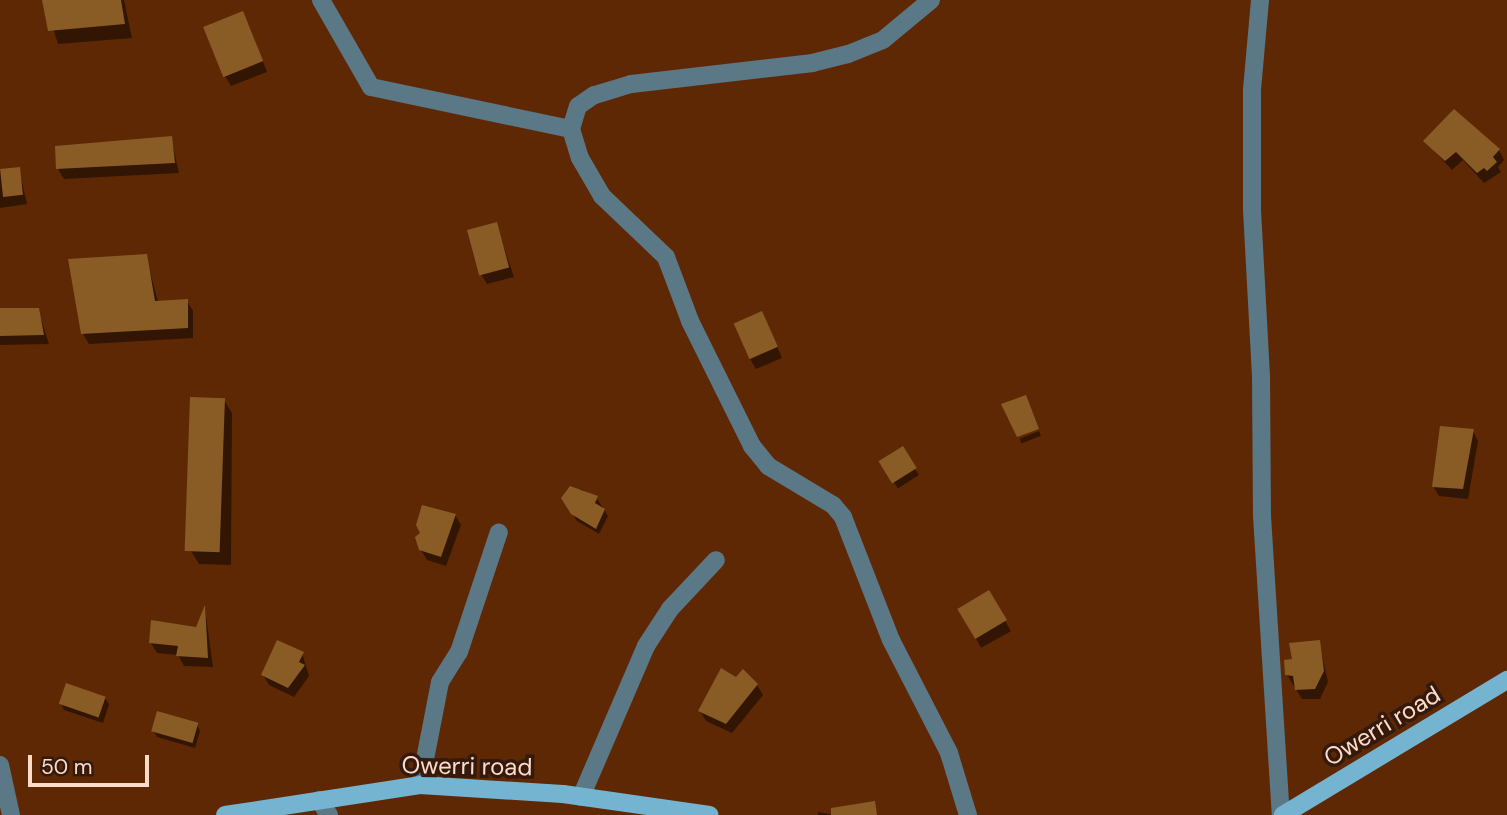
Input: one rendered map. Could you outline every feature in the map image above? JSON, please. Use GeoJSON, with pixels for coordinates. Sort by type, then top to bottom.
{"type":"FeatureCollection","features":[{"type":"Feature","properties":{"kind":"main road","name":"Owerri road"},"geometry":{"type":"LineString","coordinates":[[1282,815],[1507,680]]}},
{"type":"Feature","properties":{"kind":"main road","name":"Owerri road"},"geometry":{"type":"LineString","coordinates":[[225,815],[324,808],[420,785],[580,797],[710,815]]}},
{"type":"Feature","properties":{"kind":"street"},"geometry":{"type":"LineString","coordinates":[[321,0],[371,87],[571,129]]}},
{"type":"Feature","properties":{"kind":"street"},"geometry":{"type":"LineString","coordinates":[[931,0],[883,40],[848,54],[813,63],[631,83],[594,95],[578,106],[571,129],[580,158],[602,197],[666,257],[691,321],[752,446],[768,466],[834,505],[843,517],[891,640],[949,753],[968,815]]}},
{"type":"Feature","properties":{"kind":"street"},"geometry":{"type":"LineString","coordinates":[[1260,0],[1252,90],[1252,209],[1261,376],[1262,516],[1282,815]]}},
{"type":"Feature","properties":{"kind":"street"},"geometry":{"type":"LineString","coordinates":[[420,785],[440,682],[459,652],[499,531]]}},
{"type":"Feature","properties":{"kind":"street"},"geometry":{"type":"LineString","coordinates":[[580,797],[646,646],[670,609],[716,560]]}},
{"type":"Feature","properties":{"kind":"street"},"geometry":{"type":"LineString","coordinates":[[0,765],[11,815]]}},
{"type":"Feature","properties":{"kind":"building"},"geometry":{"type":"Polygon","coordinates":[[[42,0],[121,0],[125,24],[48,31],[42,0]]]}},
{"type":"Feature","properties":{"kind":"building"},"geometry":{"type":"Polygon","coordinates":[[[243,11],[263,61],[223,77],[203,27],[243,11]]]}},
{"type":"Feature","properties":{"kind":"building"},"geometry":{"type":"Polygon","coordinates":[[[1454,109],[1500,149],[1493,157],[1497,162],[1487,171],[1484,168],[1477,173],[1456,152],[1445,161],[1423,141],[1454,109]]]}},
{"type":"Feature","properties":{"kind":"building"},"geometry":{"type":"Polygon","coordinates":[[[172,136],[175,163],[56,169],[55,146],[172,136]]]}},
{"type":"Feature","properties":{"kind":"building"},"geometry":{"type":"Polygon","coordinates":[[[20,167],[23,195],[3,197],[0,169],[20,167]]]}},
{"type":"Feature","properties":{"kind":"building"},"geometry":{"type":"Polygon","coordinates":[[[497,222],[509,267],[479,275],[467,230],[497,222]]]}},
{"type":"Feature","properties":{"kind":"building"},"geometry":{"type":"Polygon","coordinates":[[[147,254],[155,301],[188,299],[188,328],[81,334],[68,259],[147,254]]]}},
{"type":"Feature","properties":{"kind":"building"},"geometry":{"type":"Polygon","coordinates":[[[0,308],[39,308],[44,335],[0,336],[0,308]]]}},
{"type":"Feature","properties":{"kind":"building"},"geometry":{"type":"Polygon","coordinates":[[[762,311],[778,347],[750,359],[734,324],[762,311]]]}},
{"type":"Feature","properties":{"kind":"building"},"geometry":{"type":"Polygon","coordinates":[[[1026,395],[1039,429],[1017,437],[1001,404],[1026,395]]]}},
{"type":"Feature","properties":{"kind":"building"},"geometry":{"type":"Polygon","coordinates":[[[190,397],[225,398],[220,552],[185,551],[190,397]]]}},
{"type":"Feature","properties":{"kind":"building"},"geometry":{"type":"Polygon","coordinates":[[[1440,426],[1474,429],[1463,489],[1432,487],[1440,426]]]}},
{"type":"Feature","properties":{"kind":"building"},"geometry":{"type":"Polygon","coordinates":[[[903,446],[917,468],[892,483],[878,461],[903,446]]]}},
{"type":"Feature","properties":{"kind":"building"},"geometry":{"type":"Polygon","coordinates":[[[570,486],[598,496],[595,503],[605,509],[596,529],[571,514],[561,498],[570,486]]]}},
{"type":"Feature","properties":{"kind":"building"},"geometry":{"type":"Polygon","coordinates":[[[422,505],[456,514],[441,557],[419,550],[415,537],[420,533],[416,525],[422,505]]]}},
{"type":"Feature","properties":{"kind":"building"},"geometry":{"type":"Polygon","coordinates":[[[989,590],[1007,620],[975,639],[957,609],[989,590]]]}},
{"type":"Feature","properties":{"kind":"building"},"geometry":{"type":"Polygon","coordinates":[[[205,605],[208,658],[176,656],[178,646],[149,643],[151,620],[196,627],[205,605]]]}},
{"type":"Feature","properties":{"kind":"building"},"geometry":{"type":"Polygon","coordinates":[[[277,640],[304,652],[299,662],[305,665],[288,688],[261,675],[277,640]]]}},
{"type":"Feature","properties":{"kind":"building"},"geometry":{"type":"Polygon","coordinates":[[[1320,640],[1324,671],[1315,689],[1295,690],[1293,676],[1285,675],[1284,660],[1292,659],[1289,643],[1320,640]]]}},
{"type":"Feature","properties":{"kind":"building"},"geometry":{"type":"Polygon","coordinates":[[[721,668],[736,677],[743,669],[758,684],[726,724],[698,711],[721,668]]]}},
{"type":"Feature","properties":{"kind":"building"},"geometry":{"type":"Polygon","coordinates":[[[66,683],[106,697],[99,717],[59,704],[66,683]]]}},
{"type":"Feature","properties":{"kind":"building"},"geometry":{"type":"Polygon","coordinates":[[[157,711],[198,723],[193,743],[151,731],[157,711]]]}},
{"type":"Feature","properties":{"kind":"building"},"geometry":{"type":"Polygon","coordinates":[[[875,801],[877,815],[831,815],[831,808],[875,801]]]}}]}
